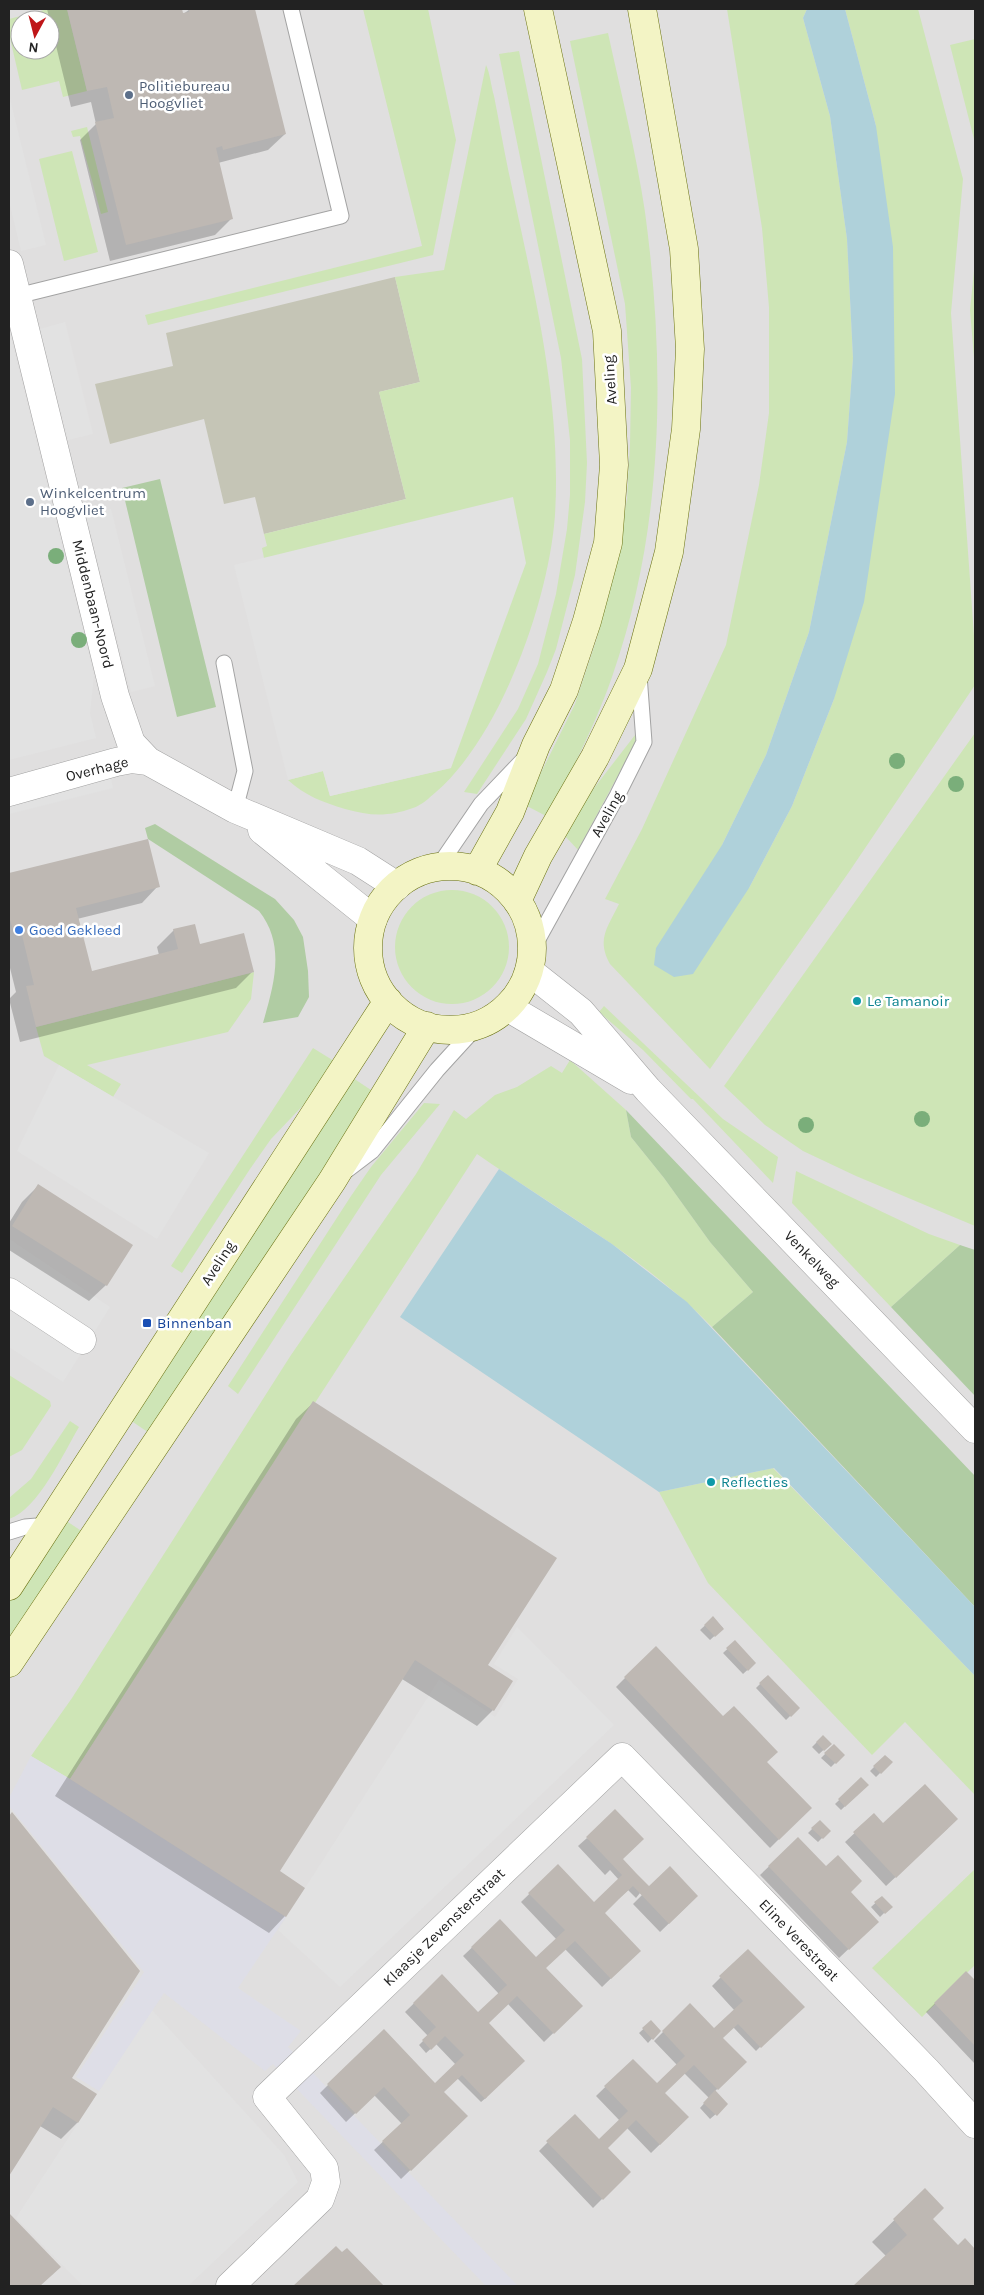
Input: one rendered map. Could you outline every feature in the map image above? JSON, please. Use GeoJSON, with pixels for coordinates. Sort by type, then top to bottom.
{"type":"FeatureCollection","features":[{"type":"Feature","properties":{"kind":"main road","name":"Aveling"},"geometry":{"type":"LineString","coordinates":[[477,871],[510,812],[536,745],[564,690],[587,621],[608,542],[614,465],[607,331],[538,9]]}},
{"type":"Feature","properties":{"kind":"main road","name":"Aveling"},"geometry":{"type":"LineString","coordinates":[[517,901],[538,856],[595,758],[638,669],[669,552],[686,429],[690,349],[684,249],[642,9]]}},
{"type":"Feature","properties":{"kind":"main road"},"geometry":{"type":"LineString","coordinates":[[451,866],[477,871],[500,882],[517,901],[528,924],[530,961],[524,984],[507,1007],[469,1028],[448,1029],[428,1026],[406,1016],[388,1001],[376,983],[370,962],[369,941],[373,920],[380,904],[397,886],[416,873],[438,867],[451,866]]}},
{"type":"Feature","properties":{"kind":"main road","name":"Aveling"},"geometry":{"type":"LineString","coordinates":[[9,1586],[388,1001]]}},
{"type":"Feature","properties":{"kind":"main road"},"geometry":{"type":"LineString","coordinates":[[9,1663],[332,1181],[428,1026]]}},
{"type":"Feature","properties":{"kind":"street","name":"Middenbaan-Noord"},"geometry":{"type":"LineString","coordinates":[[9,264],[115,696],[131,743],[148,761]]}},
{"type":"Feature","properties":{"kind":"street","name":"Overhage"},"geometry":{"type":"LineString","coordinates":[[9,792],[116,762],[132,759],[148,761],[235,809],[340,853],[397,886]]}},
{"type":"Feature","properties":{"kind":"street","name":"Overhage"},"geometry":{"type":"LineString","coordinates":[[235,809],[373,920]]}},
{"type":"Feature","properties":{"kind":"street","name":"Venkelweg"},"geometry":{"type":"LineString","coordinates":[[530,961],[581,1012],[648,1090],[975,1430]]}},
{"type":"Feature","properties":{"kind":"street","name":"Venkelweg"},"geometry":{"type":"LineString","coordinates":[[507,1007],[648,1090]]}},
{"type":"Feature","properties":{"kind":"street"},"geometry":{"type":"LineString","coordinates":[[9,1292],[82,1340]]}},
{"type":"Feature","properties":{"kind":"street","name":"Klaasje Zevensterstraat"},"geometry":{"type":"LineString","coordinates":[[230,2286],[320,2199],[326,2182],[324,2168],[267,2097],[622,1757]]}},
{"type":"Feature","properties":{"kind":"street","name":"Eline Verestraat"},"geometry":{"type":"LineString","coordinates":[[622,1757],[926,2070],[975,2124]]}},
{"type":"Feature","properties":{"kind":"lane"},"geometry":{"type":"LineString","coordinates":[[17,296],[340,216],[292,9]]}},
{"type":"Feature","properties":{"kind":"lane"},"geometry":{"type":"LineString","coordinates":[[224,663],[245,771],[235,809]]}},
{"type":"Feature","properties":{"kind":"lane","name":"Aveling"},"geometry":{"type":"LineString","coordinates":[[530,961],[644,742],[638,669]]}},
{"type":"Feature","properties":{"kind":"lane","name":"Aveling"},"geometry":{"type":"LineString","coordinates":[[438,867],[481,804],[536,745]]}},
{"type":"Feature","properties":{"kind":"lane"},"geometry":{"type":"LineString","coordinates":[[332,1181],[372,1151],[438,1070],[479,1024]]}},
{"type":"Feature","properties":{"kind":"lane"},"geometry":{"type":"LineString","coordinates":[[9,1532],[26,1527],[49,1525]]}},
{"type":"Feature","properties":{"kind":"shaded area"},"geometry":{"type":"Polygon","coordinates":[[[9,9],[975,9],[975,2286],[9,2286],[9,9]]]}},
{"type":"Feature","properties":{"kind":"shaded area"},"geometry":{"type":"Polygon","coordinates":[[[9,95],[46,245],[21,251],[9,201],[9,95]]]}},
{"type":"Feature","properties":{"kind":"shaded area"},"geometry":{"type":"Polygon","coordinates":[[[395,277],[420,382],[379,392],[406,499],[264,534],[255,497],[224,504],[204,419],[110,444],[95,384],[173,366],[166,333],[395,277]]]}},
{"type":"Feature","properties":{"kind":"shaded area"},"geometry":{"type":"Polygon","coordinates":[[[65,322],[93,434],[68,440],[40,329],[65,322]]]}},
{"type":"Feature","properties":{"kind":"shaded area","name":"Winkelcentrum Hoogvliet"},"geometry":{"type":"Polygon","coordinates":[[[9,329],[94,675],[90,713],[96,738],[9,760],[9,329]]]}},
{"type":"Feature","properties":{"kind":"shaded area"},"geometry":{"type":"Polygon","coordinates":[[[513,497],[526,563],[451,768],[330,796],[323,771],[288,780],[234,565],[513,497]]]}},
{"type":"Feature","properties":{"kind":"shaded area"},"geometry":{"type":"Polygon","coordinates":[[[111,509],[155,686],[131,692],[86,515],[111,509]]]}},
{"type":"Feature","properties":{"kind":"shaded area"},"geometry":{"type":"Polygon","coordinates":[[[111,778],[113,788],[9,814],[9,804],[111,778]]]}},
{"type":"Feature","properties":{"kind":"shaded area"},"geometry":{"type":"Polygon","coordinates":[[[59,1065],[209,1153],[157,1239],[17,1151],[59,1065]]]}},
{"type":"Feature","properties":{"kind":"shaded area"},"geometry":{"type":"Polygon","coordinates":[[[9,1239],[110,1307],[63,1382],[9,1347],[9,1239]]]}},
{"type":"Feature","properties":{"kind":"shaded area"},"geometry":{"type":"Polygon","coordinates":[[[517,1627],[614,1725],[340,1987],[278,1930],[439,1680],[495,1717],[518,1679],[494,1664],[517,1627]]]}},
{"type":"Feature","properties":{"kind":"shaded area"},"geometry":{"type":"Polygon","coordinates":[[[31,1756],[286,1917],[238,1988],[301,2031],[288,2047],[518,2286],[486,2286],[273,2064],[265,2071],[164,1993],[99,2091],[76,2077],[144,1972],[9,1806],[9,1798],[31,1756]]]}},
{"type":"Feature","properties":{"kind":"shaded area"},"geometry":{"type":"Polygon","coordinates":[[[152,2010],[284,2155],[298,2182],[188,2286],[83,2286],[16,2218],[152,2010]]]}},
{"type":"Feature","properties":{"kind":"green space"},"geometry":{"type":"Polygon","coordinates":[[[67,9],[87,91],[63,97],[59,81],[22,90],[15,60],[60,60],[60,10],[44,10],[67,9]]]}},
{"type":"Feature","properties":{"kind":"green space"},"geometry":{"type":"Polygon","coordinates":[[[363,9],[428,9],[456,140],[433,255],[148,325],[145,315],[422,246],[363,9]]]}},
{"type":"Feature","properties":{"kind":"green space"},"geometry":{"type":"Polygon","coordinates":[[[727,9],[807,9],[803,18],[830,116],[847,239],[853,358],[847,442],[809,632],[766,755],[722,845],[749,888],[792,806],[834,699],[876,126],[845,9],[918,9],[963,179],[951,313],[975,650],[975,685],[849,872],[710,1069],[610,964],[604,947],[604,940],[605,933],[619,904],[605,899],[642,829],[726,645],[759,485],[769,413],[769,307],[762,228],[727,9]]]}},
{"type":"Feature","properties":{"kind":"green space"},"geometry":{"type":"Polygon","coordinates":[[[9,19],[10,19],[10,38],[9,19]]]}},
{"type":"Feature","properties":{"kind":"green space"},"geometry":{"type":"Polygon","coordinates":[[[608,33],[633,145],[645,212],[652,270],[656,329],[656,447],[651,506],[642,564],[629,621],[612,677],[598,713],[548,817],[525,805],[575,704],[597,638],[615,564],[627,499],[631,388],[625,304],[570,41],[608,33]]]}},
{"type":"Feature","properties":{"kind":"green space"},"geometry":{"type":"Polygon","coordinates":[[[975,39],[975,143],[950,45],[975,39]]]}},
{"type":"Feature","properties":{"kind":"green space"},"geometry":{"type":"Polygon","coordinates":[[[519,51],[582,359],[587,463],[585,502],[575,575],[556,649],[526,719],[477,794],[464,792],[518,709],[538,664],[556,594],[567,529],[570,495],[570,440],[561,358],[499,54],[519,51]]]}},
{"type":"Feature","properties":{"kind":"green space"},"geometry":{"type":"Polygon","coordinates":[[[486,65],[535,298],[550,384],[556,471],[555,515],[551,549],[532,625],[518,664],[501,702],[460,768],[436,792],[416,807],[387,814],[363,813],[329,804],[315,798],[288,780],[323,771],[330,796],[451,768],[264,558],[262,548],[267,546],[264,534],[406,499],[379,392],[420,382],[395,277],[444,270],[486,65]]]}},
{"type":"Feature","properties":{"kind":"green space"},"geometry":{"type":"Polygon","coordinates":[[[87,127],[108,212],[101,214],[80,136],[73,137],[71,131],[87,127]]]}},
{"type":"Feature","properties":{"kind":"green space"},"geometry":{"type":"Polygon","coordinates":[[[72,151],[98,252],[64,261],[39,159],[72,151]]]}},
{"type":"Feature","properties":{"kind":"green space"},"geometry":{"type":"Polygon","coordinates":[[[975,261],[975,370],[970,310],[975,261]]]}},
{"type":"Feature","properties":{"kind":"green space"},"geometry":{"type":"Polygon","coordinates":[[[160,479],[216,707],[177,717],[122,488],[160,479]]]}},
{"type":"Feature","properties":{"kind":"green space"},"geometry":{"type":"Polygon","coordinates":[[[975,733],[975,1226],[856,1176],[803,1151],[765,1125],[724,1086],[975,733]]]}},
{"type":"Feature","properties":{"kind":"green space"},"geometry":{"type":"Polygon","coordinates":[[[635,735],[637,740],[578,850],[565,836],[591,792],[635,735]]]}},
{"type":"Feature","properties":{"kind":"green space"},"geometry":{"type":"Polygon","coordinates":[[[155,824],[275,899],[294,920],[303,937],[308,971],[309,997],[298,1017],[263,1023],[274,979],[275,951],[273,937],[259,911],[148,839],[145,828],[155,824]]]}},
{"type":"Feature","properties":{"kind":"green space"},"geometry":{"type":"Polygon","coordinates":[[[452,890],[474,894],[492,907],[505,925],[509,947],[505,969],[492,987],[474,1000],[452,1004],[430,1000],[412,987],[399,969],[395,947],[399,925],[412,907],[430,894],[452,890]]]}},
{"type":"Feature","properties":{"kind":"green space"},"geometry":{"type":"Polygon","coordinates":[[[254,972],[251,999],[228,1032],[87,1065],[121,1084],[113,1097],[44,1056],[36,1027],[254,972]]]}},
{"type":"Feature","properties":{"kind":"green space"},"geometry":{"type":"Polygon","coordinates":[[[604,1006],[723,1119],[778,1157],[773,1183],[693,1099],[643,1050],[599,1012],[604,1006]]]}},
{"type":"Feature","properties":{"kind":"green space"},"geometry":{"type":"Polygon","coordinates":[[[313,1048],[334,1061],[312,1096],[271,1139],[182,1273],[171,1266],[313,1048]]]}},
{"type":"Feature","properties":{"kind":"green space"},"geometry":{"type":"Polygon","coordinates":[[[570,1060],[626,1110],[631,1137],[664,1178],[710,1242],[753,1292],[712,1327],[658,1278],[629,1256],[477,1154],[70,1779],[31,1756],[72,1698],[291,1355],[416,1174],[454,1110],[466,1119],[495,1095],[517,1087],[551,1066],[562,1073],[570,1060]]]}},
{"type":"Feature","properties":{"kind":"green space"},"geometry":{"type":"Polygon","coordinates":[[[353,1078],[374,1092],[152,1435],[130,1420],[353,1078]]]}},
{"type":"Feature","properties":{"kind":"green space"},"geometry":{"type":"Polygon","coordinates":[[[424,1103],[440,1104],[381,1175],[238,1394],[228,1386],[371,1167],[424,1103]]]}},
{"type":"Feature","properties":{"kind":"green space"},"geometry":{"type":"Polygon","coordinates":[[[626,1110],[975,1476],[975,1607],[712,1327],[753,1292],[710,1242],[664,1178],[631,1137],[626,1110]]]}},
{"type":"Feature","properties":{"kind":"green space"},"geometry":{"type":"Polygon","coordinates":[[[796,1171],[929,1234],[960,1245],[891,1307],[792,1203],[796,1171]]]}},
{"type":"Feature","properties":{"kind":"green space"},"geometry":{"type":"Polygon","coordinates":[[[960,1245],[975,1250],[975,1396],[891,1307],[960,1245]]]}},
{"type":"Feature","properties":{"kind":"green space"},"geometry":{"type":"Polygon","coordinates":[[[9,1375],[50,1401],[51,1406],[22,1450],[9,1457],[9,1375]]]}},
{"type":"Feature","properties":{"kind":"green space"},"geometry":{"type":"Polygon","coordinates":[[[70,1421],[79,1427],[58,1465],[40,1493],[20,1513],[9,1519],[9,1498],[31,1479],[70,1421]]]}},
{"type":"Feature","properties":{"kind":"green space"},"geometry":{"type":"Polygon","coordinates":[[[773,1468],[975,1676],[975,1795],[905,1722],[872,1755],[708,1583],[659,1492],[773,1468]]]}},
{"type":"Feature","properties":{"kind":"green space"},"geometry":{"type":"Polygon","coordinates":[[[65,1520],[86,1534],[9,1649],[9,1602],[65,1520]]]}},
{"type":"Feature","properties":{"kind":"green space"},"geometry":{"type":"Polygon","coordinates":[[[975,1869],[975,1965],[922,2017],[872,1968],[975,1869]]]}},
{"type":"Feature","properties":{"kind":"water"},"geometry":{"type":"Polygon","coordinates":[[[807,9],[845,9],[876,126],[893,247],[895,394],[864,602],[834,699],[792,806],[749,888],[693,974],[674,977],[654,965],[656,948],[722,845],[766,755],[809,632],[847,442],[853,358],[847,239],[830,116],[803,18],[807,9]]]}},
{"type":"Feature","properties":{"kind":"water"},"geometry":{"type":"Polygon","coordinates":[[[499,1169],[612,1244],[687,1302],[975,1607],[975,1676],[774,1468],[659,1492],[400,1317],[499,1169]]]}},
{"type":"Feature","properties":{"kind":"building"},"geometry":{"type":"Polygon","coordinates":[[[67,9],[182,9],[183,13],[189,12],[189,9],[255,9],[286,134],[223,150],[222,146],[216,148],[233,219],[126,245],[95,122],[114,118],[107,87],[87,91],[67,9]]]}},
{"type":"Feature","properties":{"kind":"building"},"geometry":{"type":"Polygon","coordinates":[[[148,839],[160,887],[76,908],[92,971],[178,949],[173,929],[195,924],[200,944],[244,933],[254,972],[36,1027],[26,986],[34,985],[22,935],[14,933],[9,917],[9,873],[148,839]]]}},
{"type":"Feature","properties":{"kind":"building"},"geometry":{"type":"Polygon","coordinates":[[[38,1184],[133,1245],[107,1286],[12,1226],[38,1184]]]}},
{"type":"Feature","properties":{"kind":"building"},"geometry":{"type":"Polygon","coordinates":[[[313,1401],[557,1558],[488,1665],[513,1681],[494,1711],[415,1660],[280,1871],[305,1888],[286,1917],[70,1779],[313,1401]]]}},
{"type":"Feature","properties":{"kind":"building"},"geometry":{"type":"Polygon","coordinates":[[[713,1616],[724,1629],[715,1637],[704,1625],[713,1616]]]}},
{"type":"Feature","properties":{"kind":"building"},"geometry":{"type":"Polygon","coordinates":[[[735,1640],[756,1663],[748,1671],[726,1648],[735,1640]]]}},
{"type":"Feature","properties":{"kind":"building"},"geometry":{"type":"Polygon","coordinates":[[[656,1646],[723,1716],[734,1706],[778,1752],[767,1762],[812,1808],[779,1840],[624,1677],[656,1646]]]}},
{"type":"Feature","properties":{"kind":"building"},"geometry":{"type":"Polygon","coordinates":[[[768,1675],[800,1708],[791,1717],[759,1683],[768,1675]]]}},
{"type":"Feature","properties":{"kind":"building"},"geometry":{"type":"Polygon","coordinates":[[[823,1735],[832,1744],[824,1751],[816,1742],[823,1735]]]}},
{"type":"Feature","properties":{"kind":"building"},"geometry":{"type":"Polygon","coordinates":[[[834,1744],[845,1755],[836,1764],[824,1753],[834,1744]]]}},
{"type":"Feature","properties":{"kind":"building"},"geometry":{"type":"Polygon","coordinates":[[[885,1755],[893,1762],[881,1774],[873,1766],[885,1755]]]}},
{"type":"Feature","properties":{"kind":"building"},"geometry":{"type":"Polygon","coordinates":[[[861,1777],[869,1785],[845,1807],[838,1799],[861,1777]]]}},
{"type":"Feature","properties":{"kind":"building"},"geometry":{"type":"Polygon","coordinates":[[[925,1784],[958,1819],[896,1878],[853,1832],[874,1813],[883,1823],[925,1784]]]}},
{"type":"Feature","properties":{"kind":"building"},"geometry":{"type":"Polygon","coordinates":[[[615,1809],[644,1839],[623,1859],[636,1873],[649,1886],[670,1866],[698,1896],[669,1924],[633,1886],[619,1899],[605,1913],[641,1951],[611,1979],[575,1941],[546,1968],[583,2006],[554,2034],[517,1996],[489,2023],[525,2061],[485,2099],[462,2075],[444,2092],[468,2116],[411,2171],[382,2141],[410,2115],[384,2087],[356,2114],[327,2084],[384,2029],[435,2083],[464,2055],[445,2036],[431,2050],[422,2040],[436,2027],[413,2003],[442,1974],[478,2012],[507,1985],[471,1947],[500,1919],[536,1957],[565,1930],[528,1893],[558,1864],[594,1902],[622,1875],[586,1837],[615,1809]]]}},
{"type":"Feature","properties":{"kind":"building"},"geometry":{"type":"Polygon","coordinates":[[[12,1812],[140,1971],[72,2078],[97,2094],[78,2123],[53,2107],[9,2176],[9,1816],[12,1812]]]}},
{"type":"Feature","properties":{"kind":"building"},"geometry":{"type":"Polygon","coordinates":[[[820,1820],[831,1831],[823,1839],[811,1828],[820,1820]]]}},
{"type":"Feature","properties":{"kind":"building"},"geometry":{"type":"Polygon","coordinates":[[[798,1837],[826,1866],[838,1855],[862,1881],[851,1892],[879,1922],[849,1950],[768,1866],[798,1837]]]}},
{"type":"Feature","properties":{"kind":"building"},"geometry":{"type":"Polygon","coordinates":[[[882,1896],[893,1907],[885,1914],[874,1902],[882,1896]]]}},
{"type":"Feature","properties":{"kind":"building"},"geometry":{"type":"Polygon","coordinates":[[[748,1949],[805,2007],[761,2048],[738,2024],[723,2038],[747,2062],[718,2090],[694,2065],[665,2093],[689,2117],[660,2145],[636,2120],[608,2148],[631,2172],[603,2200],[546,2141],[575,2114],[599,2139],[628,2111],[604,2086],[633,2059],[657,2083],[685,2056],[662,2031],[690,2003],[714,2028],[743,2001],[719,1976],[748,1949]]]}},
{"type":"Feature","properties":{"kind":"building"},"geometry":{"type":"Polygon","coordinates":[[[966,1971],[975,1980],[975,2046],[934,2003],[966,1971]]]}},
{"type":"Feature","properties":{"kind":"building"},"geometry":{"type":"Polygon","coordinates":[[[651,2020],[661,2031],[653,2040],[642,2028],[651,2020]]]}},
{"type":"Feature","properties":{"kind":"building"},"geometry":{"type":"Polygon","coordinates":[[[715,2090],[728,2104],[717,2116],[703,2103],[715,2090]]]}},
{"type":"Feature","properties":{"kind":"building"},"geometry":{"type":"Polygon","coordinates":[[[925,2188],[944,2208],[933,2219],[958,2245],[965,2238],[975,2249],[975,2286],[853,2286],[907,2235],[893,2219],[925,2188]]]}},
{"type":"Feature","properties":{"kind":"building"},"geometry":{"type":"Polygon","coordinates":[[[9,2213],[61,2267],[40,2286],[9,2286],[9,2213]]]}},
{"type":"Feature","properties":{"kind":"building"},"geometry":{"type":"Polygon","coordinates":[[[336,2246],[342,2252],[347,2248],[384,2286],[293,2286],[336,2246]]]}},
{"type":"Feature","properties":{"kind":"place","name":"Politiebureau Hoogvliet"},"geometry":{"type":"Point","coordinates":[129,95]}},
{"type":"Feature","properties":{"kind":"place","name":"Winkelcentrum Hoogvliet"},"geometry":{"type":"Point","coordinates":[30,502]}},
{"type":"Feature","properties":{"kind":"place","name":"Goed Gekleed"},"geometry":{"type":"Point","coordinates":[19,930]}},
{"type":"Feature","properties":{"kind":"place","name":"Le Tamanoir"},"geometry":{"type":"Point","coordinates":[857,1001]}},
{"type":"Feature","properties":{"kind":"place","name":"Binnenban"},"geometry":{"type":"Point","coordinates":[147,1323]}},
{"type":"Feature","properties":{"kind":"place","name":"Reflecties"},"geometry":{"type":"Point","coordinates":[711,1482]}}]}
